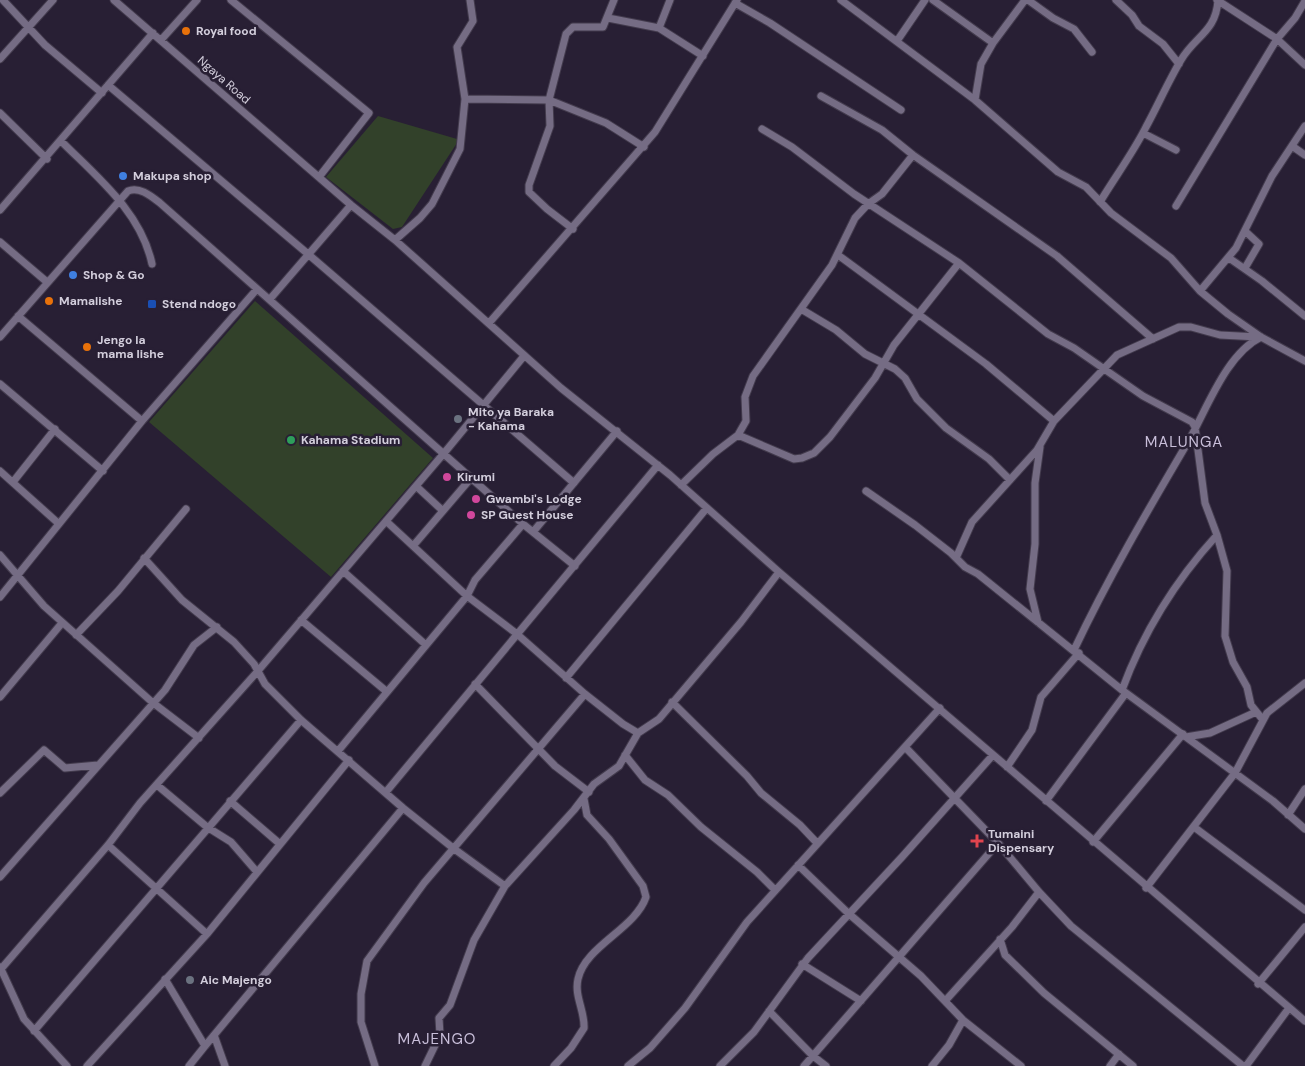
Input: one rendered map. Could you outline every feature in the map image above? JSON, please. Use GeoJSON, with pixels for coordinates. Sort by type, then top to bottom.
{"type":"FeatureCollection","features":[{"type":"Feature","properties":{"kind":"street"},"geometry":{"type":"LineString","coordinates":[[3,0],[45,45],[102,93]]}},
{"type":"Feature","properties":{"kind":"street"},"geometry":{"type":"LineString","coordinates":[[0,59],[53,0]]}},
{"type":"Feature","properties":{"kind":"street","name":"Ngaya Road"},"geometry":{"type":"LineString","coordinates":[[114,0],[395,240],[524,356],[658,465],[706,509],[940,708],[1146,888],[1305,1022]]}},
{"type":"Feature","properties":{"kind":"street"},"geometry":{"type":"LineString","coordinates":[[161,40],[197,0]]}},
{"type":"Feature","properties":{"kind":"street"},"geometry":{"type":"LineString","coordinates":[[232,0],[369,112],[319,177]]}},
{"type":"Feature","properties":{"kind":"street"},"geometry":{"type":"LineString","coordinates":[[395,240],[420,218],[432,204],[460,149],[465,99],[457,44],[473,21],[470,0]]}},
{"type":"Feature","properties":{"kind":"street"},"geometry":{"type":"LineString","coordinates":[[573,229],[529,192],[529,184],[550,126],[549,100],[566,34],[573,27],[600,28],[608,18],[614,0]]}},
{"type":"Feature","properties":{"kind":"street"},"geometry":{"type":"LineString","coordinates":[[659,28],[670,0]]}},
{"type":"Feature","properties":{"kind":"street"},"geometry":{"type":"LineString","coordinates":[[841,0],[861,17],[975,100],[1058,172],[1086,188],[1127,226],[1171,258],[1200,291],[1228,314],[1261,337],[1305,361]]}},
{"type":"Feature","properties":{"kind":"street"},"geometry":{"type":"LineString","coordinates":[[897,42],[925,0]]}},
{"type":"Feature","properties":{"kind":"street"},"geometry":{"type":"LineString","coordinates":[[933,0],[993,43]]}},
{"type":"Feature","properties":{"kind":"street"},"geometry":{"type":"LineString","coordinates":[[975,100],[981,64],[993,43],[1026,0],[1052,18],[1070,25],[1092,52]]}},
{"type":"Feature","properties":{"kind":"street"},"geometry":{"type":"LineString","coordinates":[[1116,0],[1132,15],[1139,26],[1163,44],[1179,64]]}},
{"type":"Feature","properties":{"kind":"street"},"geometry":{"type":"LineString","coordinates":[[1100,202],[1143,133],[1179,64],[1192,45],[1210,28],[1216,12],[1217,0],[1277,39],[1305,65]]}},
{"type":"Feature","properties":{"kind":"street"},"geometry":{"type":"LineString","coordinates":[[489,323],[644,147],[736,1],[786,32],[901,110]]}},
{"type":"Feature","properties":{"kind":"street"},"geometry":{"type":"LineString","coordinates":[[1176,206],[1277,39],[1295,18],[1305,1]]}},
{"type":"Feature","properties":{"kind":"street"},"geometry":{"type":"LineString","coordinates":[[608,18],[659,28],[703,56]]}},
{"type":"Feature","properties":{"kind":"street"},"geometry":{"type":"LineString","coordinates":[[2,205],[47,159],[152,33]]}},
{"type":"Feature","properties":{"kind":"street"},"geometry":{"type":"LineString","coordinates":[[108,85],[574,483]]}},
{"type":"Feature","properties":{"kind":"street"},"geometry":{"type":"LineString","coordinates":[[821,96],[882,130],[913,155],[1057,256],[1154,339]]}},
{"type":"Feature","properties":{"kind":"street"},"geometry":{"type":"LineString","coordinates":[[465,99],[549,100],[606,123],[644,147]]}},
{"type":"Feature","properties":{"kind":"street"},"geometry":{"type":"LineString","coordinates":[[0,114],[47,159]]}},
{"type":"Feature","properties":{"kind":"street"},"geometry":{"type":"LineString","coordinates":[[1200,291],[1229,258],[1245,231],[1272,176],[1305,126]]}},
{"type":"Feature","properties":{"kind":"street"},"geometry":{"type":"LineString","coordinates":[[762,129],[792,148],[868,204],[959,263],[1044,331],[1104,368],[1143,396],[1187,419],[1195,427],[1205,503],[1217,535],[1227,571],[1225,636],[1233,662],[1246,684],[1252,705],[1263,720]]}},
{"type":"Feature","properties":{"kind":"street"},"geometry":{"type":"LineString","coordinates":[[1143,133],[1176,150]]}},
{"type":"Feature","properties":{"kind":"street"},"geometry":{"type":"LineString","coordinates":[[61,141],[121,200],[149,250],[152,264]]}},
{"type":"Feature","properties":{"kind":"street"},"geometry":{"type":"LineString","coordinates":[[1292,146],[1305,155]]}},
{"type":"Feature","properties":{"kind":"street"},"geometry":{"type":"LineString","coordinates":[[681,485],[713,454],[738,435],[746,421],[745,397],[753,376],[838,255],[850,225],[868,204],[882,194],[913,155]]}},
{"type":"Feature","properties":{"kind":"street"},"geometry":{"type":"LineString","coordinates":[[0,337],[131,189],[151,196],[445,452],[523,524],[575,566]]}},
{"type":"Feature","properties":{"kind":"street"},"geometry":{"type":"LineString","coordinates":[[270,299],[352,205]]}},
{"type":"Feature","properties":{"kind":"street"},"geometry":{"type":"LineString","coordinates":[[1245,231],[1259,244],[1245,268]]}},
{"type":"Feature","properties":{"kind":"street"},"geometry":{"type":"LineString","coordinates":[[0,242],[47,282]]}},
{"type":"Feature","properties":{"kind":"street"},"geometry":{"type":"LineString","coordinates":[[838,255],[986,364],[1054,421]]}},
{"type":"Feature","properties":{"kind":"street"},"geometry":{"type":"LineString","coordinates":[[1229,258],[1245,268],[1305,316]]}},
{"type":"Feature","properties":{"kind":"street"},"geometry":{"type":"LineString","coordinates":[[738,435],[783,456],[798,459],[808,456],[819,448],[844,420],[885,363],[891,350],[959,263]]}},
{"type":"Feature","properties":{"kind":"street"},"geometry":{"type":"LineString","coordinates":[[0,597],[142,421],[257,289]]}},
{"type":"Feature","properties":{"kind":"street"},"geometry":{"type":"LineString","coordinates":[[801,309],[829,325],[865,354],[885,363],[905,378],[917,399],[946,428],[989,458],[1010,480]]}},
{"type":"Feature","properties":{"kind":"street"},"geometry":{"type":"LineString","coordinates":[[18,316],[142,421]]}},
{"type":"Feature","properties":{"kind":"street"},"geometry":{"type":"LineString","coordinates":[[956,558],[969,526],[1040,446],[1054,421],[1123,350],[1183,326],[1220,335],[1261,337]]}},
{"type":"Feature","properties":{"kind":"street"},"geometry":{"type":"LineString","coordinates":[[1007,767],[1032,730],[1041,697],[1077,652],[1136,528],[1227,371],[1247,345],[1261,337]]}},
{"type":"Feature","properties":{"kind":"street"},"geometry":{"type":"LineString","coordinates":[[67,1066],[24,1019],[3,984],[0,968],[108,846],[140,803],[258,672],[524,356]]}},
{"type":"Feature","properties":{"kind":"street"},"geometry":{"type":"LineString","coordinates":[[0,384],[103,471]]}},
{"type":"Feature","properties":{"kind":"street"},"geometry":{"type":"LineString","coordinates":[[12,482],[55,429]]}},
{"type":"Feature","properties":{"kind":"street"},"geometry":{"type":"LineString","coordinates":[[533,532],[617,432]]}},
{"type":"Feature","properties":{"kind":"street"},"geometry":{"type":"LineString","coordinates":[[1039,622],[1030,589],[1035,544],[1035,482],[1040,446]]}},
{"type":"Feature","properties":{"kind":"street"},"geometry":{"type":"LineString","coordinates":[[386,792],[658,465]]}},
{"type":"Feature","properties":{"kind":"street"},"geometry":{"type":"LineString","coordinates":[[0,471],[58,523]]}},
{"type":"Feature","properties":{"kind":"street"},"geometry":{"type":"LineString","coordinates":[[413,546],[472,477]]}},
{"type":"Feature","properties":{"kind":"street"},"geometry":{"type":"LineString","coordinates":[[416,486],[442,510]]}},
{"type":"Feature","properties":{"kind":"street"},"geometry":{"type":"LineString","coordinates":[[866,491],[906,518],[1124,691],[1235,773],[1305,829]]}},
{"type":"Feature","properties":{"kind":"street"},"geometry":{"type":"LineString","coordinates":[[76,635],[105,605],[186,509]]}},
{"type":"Feature","properties":{"kind":"street"},"geometry":{"type":"LineString","coordinates":[[566,678],[706,509]]}},
{"type":"Feature","properties":{"kind":"street"},"geometry":{"type":"LineString","coordinates":[[386,521],[467,596],[517,634],[584,694],[638,733]]}},
{"type":"Feature","properties":{"kind":"street"},"geometry":{"type":"LineString","coordinates":[[338,751],[467,596],[475,580],[523,524]]}},
{"type":"Feature","properties":{"kind":"street"},"geometry":{"type":"LineString","coordinates":[[1046,801],[1124,691],[1146,632],[1190,565],[1217,535]]}},
{"type":"Feature","properties":{"kind":"street"},"geometry":{"type":"LineString","coordinates":[[0,555],[38,601],[152,702],[199,738]]}},
{"type":"Feature","properties":{"kind":"street"},"geometry":{"type":"LineString","coordinates":[[144,558],[182,600],[217,627],[254,664],[265,684],[301,720],[403,808],[505,886]]}},
{"type":"Feature","properties":{"kind":"street"},"geometry":{"type":"LineString","coordinates":[[344,571],[426,645]]}},
{"type":"Feature","properties":{"kind":"street"},"geometry":{"type":"LineString","coordinates":[[425,1066],[440,1035],[439,1018],[450,1005],[474,940],[505,886],[598,781],[618,766],[638,733],[659,718],[741,622],[779,572]]}},
{"type":"Feature","properties":{"kind":"street"},"geometry":{"type":"LineString","coordinates":[[301,620],[386,691]]}},
{"type":"Feature","properties":{"kind":"street"},"geometry":{"type":"LineString","coordinates":[[0,697],[62,623]]}},
{"type":"Feature","properties":{"kind":"street"},"geometry":{"type":"LineString","coordinates":[[0,877],[174,677],[183,659],[194,645],[217,627]]}},
{"type":"Feature","properties":{"kind":"street"},"geometry":{"type":"LineString","coordinates":[[1146,888],[1235,773],[1263,720],[1273,707],[1295,693],[1305,683]]}},
{"type":"Feature","properties":{"kind":"street"},"geometry":{"type":"LineString","coordinates":[[476,684],[555,766],[589,792]]}},
{"type":"Feature","properties":{"kind":"street"},"geometry":{"type":"LineString","coordinates":[[375,1066],[361,1022],[361,994],[366,965],[405,908],[453,848],[584,694]]}},
{"type":"Feature","properties":{"kind":"street"},"geometry":{"type":"LineString","coordinates":[[672,702],[747,776],[761,793],[800,825],[816,843]]}},
{"type":"Feature","properties":{"kind":"street"},"geometry":{"type":"LineString","coordinates":[[628,1066],[650,1048],[686,1008],[747,922],[816,843],[906,748],[940,708]]}},
{"type":"Feature","properties":{"kind":"street"},"geometry":{"type":"LineString","coordinates":[[1093,842],[1184,736],[1210,733],[1256,712]]}},
{"type":"Feature","properties":{"kind":"street"},"geometry":{"type":"LineString","coordinates":[[34,1031],[158,888],[207,827],[301,720]]}},
{"type":"Feature","properties":{"kind":"street"},"geometry":{"type":"LineString","coordinates":[[906,748],[954,800],[998,843],[1039,892],[1071,926],[1244,1066],[1289,1008]]}},
{"type":"Feature","properties":{"kind":"street"},"geometry":{"type":"LineString","coordinates":[[0,793],[44,750],[65,768],[98,765]]}},
{"type":"Feature","properties":{"kind":"street"},"geometry":{"type":"LineString","coordinates":[[626,755],[645,780],[668,795],[701,827],[775,890]]}},
{"type":"Feature","properties":{"kind":"street"},"geometry":{"type":"LineString","coordinates":[[720,1066],[745,1043],[802,964],[954,800],[993,755]]}},
{"type":"Feature","properties":{"kind":"street"},"geometry":{"type":"LineString","coordinates":[[87,1066],[207,934],[348,760]]}},
{"type":"Feature","properties":{"kind":"street"},"geometry":{"type":"LineString","coordinates":[[157,785],[207,827],[231,842],[257,872]]}},
{"type":"Feature","properties":{"kind":"street"},"geometry":{"type":"LineString","coordinates":[[1288,815],[1305,789]]}},
{"type":"Feature","properties":{"kind":"street"},"geometry":{"type":"LineString","coordinates":[[554,1066],[571,1048],[584,1028],[577,987],[582,969],[638,910],[646,897],[643,886],[628,868],[616,848],[587,815],[584,799]]}},
{"type":"Feature","properties":{"kind":"street"},"geometry":{"type":"LineString","coordinates":[[230,801],[280,844]]}},
{"type":"Feature","properties":{"kind":"street"},"geometry":{"type":"LineString","coordinates":[[189,1066],[403,808]]}},
{"type":"Feature","properties":{"kind":"street"},"geometry":{"type":"LineString","coordinates":[[1194,827],[1305,910]]}},
{"type":"Feature","properties":{"kind":"street"},"geometry":{"type":"LineString","coordinates":[[804,1066],[998,843]]}},
{"type":"Feature","properties":{"kind":"street"},"geometry":{"type":"LineString","coordinates":[[108,846],[158,888],[207,934]]}},
{"type":"Feature","properties":{"kind":"street"},"geometry":{"type":"LineString","coordinates":[[798,865],[848,913],[946,1000],[963,1020],[1021,1066]]}},
{"type":"Feature","properties":{"kind":"street"},"geometry":{"type":"LineString","coordinates":[[946,1000],[1039,892]]}},
{"type":"Feature","properties":{"kind":"street"},"geometry":{"type":"LineString","coordinates":[[1258,984],[1305,927]]}},
{"type":"Feature","properties":{"kind":"street"},"geometry":{"type":"LineString","coordinates":[[1000,939],[1005,955],[1037,987],[1067,1014],[1133,1066]]}},
{"type":"Feature","properties":{"kind":"street"},"geometry":{"type":"LineString","coordinates":[[802,964],[861,1001]]}},
{"type":"Feature","properties":{"kind":"street"},"geometry":{"type":"LineString","coordinates":[[165,978],[205,1046]]}},
{"type":"Feature","properties":{"kind":"street"},"geometry":{"type":"LineString","coordinates":[[769,1011],[813,1056],[826,1066]]}},
{"type":"Feature","properties":{"kind":"street"},"geometry":{"type":"LineString","coordinates":[[932,1066],[949,1045],[963,1020]]}},
{"type":"Feature","properties":{"kind":"street"},"geometry":{"type":"LineString","coordinates":[[214,1035],[225,1066]]}},
{"type":"Feature","properties":{"kind":"street"},"geometry":{"type":"LineString","coordinates":[[1110,1066],[1119,1054]]}},
{"type":"Feature","properties":{"kind":"green space"},"geometry":{"type":"Polygon","coordinates":[[[378,116],[457,139],[457,143],[402,227],[393,229],[326,177],[378,116]]]}},
{"type":"Feature","properties":{"kind":"green space","name":"Kahama Stadium"},"geometry":{"type":"Polygon","coordinates":[[[255,301],[433,458],[331,577],[149,422],[255,301]]]}},
{"type":"Feature","properties":{"kind":"place","name":"Royal food"},"geometry":{"type":"Point","coordinates":[186,31]}},
{"type":"Feature","properties":{"kind":"place","name":"Makupa shop"},"geometry":{"type":"Point","coordinates":[123,176]}},
{"type":"Feature","properties":{"kind":"place","name":"Shop & Go"},"geometry":{"type":"Point","coordinates":[73,275]}},
{"type":"Feature","properties":{"kind":"place","name":"Mamalishe"},"geometry":{"type":"Point","coordinates":[49,301]}},
{"type":"Feature","properties":{"kind":"place","name":"Stend ndogo"},"geometry":{"type":"Point","coordinates":[152,304]}},
{"type":"Feature","properties":{"kind":"place","name":"Jengo la mama lishe"},"geometry":{"type":"Point","coordinates":[87,347]}},
{"type":"Feature","properties":{"kind":"place","name":"Mito ya Baraka - Kahama"},"geometry":{"type":"Point","coordinates":[458,419]}},
{"type":"Feature","properties":{"kind":"place","name":"Kahama Stadium"},"geometry":{"type":"Point","coordinates":[291,440]}},
{"type":"Feature","properties":{"kind":"place","name":"Kirumi"},"geometry":{"type":"Point","coordinates":[447,477]}},
{"type":"Feature","properties":{"kind":"place","name":"Gwambi's Lodge"},"geometry":{"type":"Point","coordinates":[476,499]}},
{"type":"Feature","properties":{"kind":"place","name":"SP Guest House"},"geometry":{"type":"Point","coordinates":[471,515]}},
{"type":"Feature","properties":{"kind":"place","name":"Tumaini Dispensary"},"geometry":{"type":"Point","coordinates":[977,841]}},
{"type":"Feature","properties":{"kind":"place","name":"Aic Majengo"},"geometry":{"type":"Point","coordinates":[190,980]}},
{"type":"Feature","properties":{"kind":"district","name":"MALUNGA"},"geometry":{"type":"Point","coordinates":[1184,442]}},
{"type":"Feature","properties":{"kind":"district","name":"MAJENGO"},"geometry":{"type":"Point","coordinates":[437,1039]}}]}
